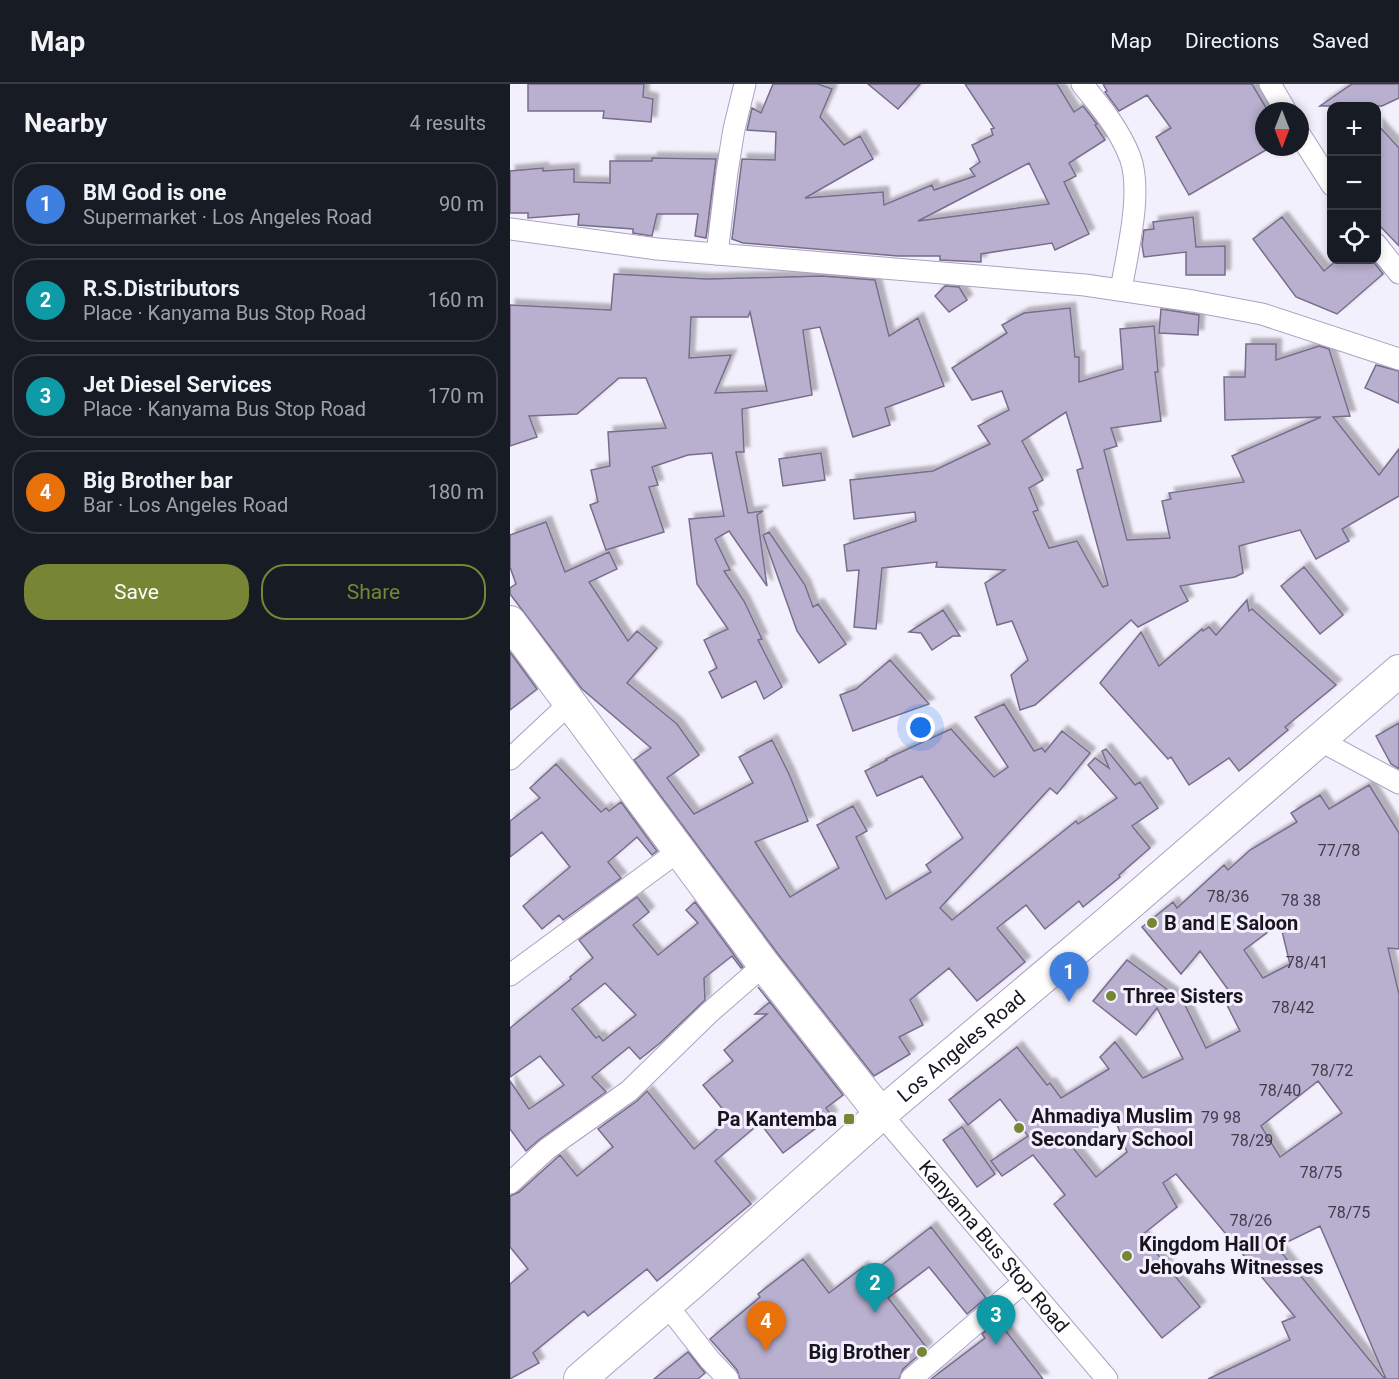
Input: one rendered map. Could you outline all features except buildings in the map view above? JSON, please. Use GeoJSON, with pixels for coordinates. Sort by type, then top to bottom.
{"type":"FeatureCollection","features":[{"type":"Feature","properties":{"kind":"main road"},"geometry":{"type":"LineString","coordinates":[[510,622],[764,965],[881,1114]]}},
{"type":"Feature","properties":{"kind":"main road","name":"Los Angeles Road"},"geometry":{"type":"LineString","coordinates":[[580,1379],[881,1114],[1105,925],[1399,671]]}},
{"type":"Feature","properties":{"kind":"street"},"geometry":{"type":"LineString","coordinates":[[717,254],[734,129],[745,84]]}},
{"type":"Feature","properties":{"kind":"street"},"geometry":{"type":"LineString","coordinates":[[1082,84],[1110,118],[1131,159],[1136,200],[1121,290]]}},
{"type":"Feature","properties":{"kind":"street"},"geometry":{"type":"LineString","coordinates":[[1270,84],[1281,102]]}},
{"type":"Feature","properties":{"kind":"street"},"geometry":{"type":"LineString","coordinates":[[1309,149],[1327,177]]}},
{"type":"Feature","properties":{"kind":"street"},"geometry":{"type":"LineString","coordinates":[[510,229],[634,246],[1121,290],[1262,314],[1399,360]]}},
{"type":"Feature","properties":{"kind":"street"},"geometry":{"type":"LineString","coordinates":[[1381,249],[1399,273]]}},
{"type":"Feature","properties":{"kind":"street"},"geometry":{"type":"LineString","coordinates":[[510,759],[570,703]]}},
{"type":"Feature","properties":{"kind":"street"},"geometry":{"type":"LineString","coordinates":[[1319,740],[1399,783]]}},
{"type":"Feature","properties":{"kind":"street"},"geometry":{"type":"LineString","coordinates":[[510,975],[680,850]]}},
{"type":"Feature","properties":{"kind":"street"},"geometry":{"type":"LineString","coordinates":[[510,1182],[547,1149],[629,1091],[764,965]]}},
{"type":"Feature","properties":{"kind":"street","name":"Kanyama Bus Stop Road"},"geometry":{"type":"LineString","coordinates":[[881,1114],[1107,1379]]}},
{"type":"Feature","properties":{"kind":"street"},"geometry":{"type":"LineString","coordinates":[[911,1379],[1024,1282]]}},
{"type":"Feature","properties":{"kind":"street"},"geometry":{"type":"LineString","coordinates":[[666,1304],[728,1379]]}},
{"type":"Feature","properties":{"kind":"place","name":"B and E Saloon"},"geometry":{"type":"Point","coordinates":[1152,923]}},
{"type":"Feature","properties":{"kind":"place","name":"Three Sisters"},"geometry":{"type":"Point","coordinates":[1111,996]}},
{"type":"Feature","properties":{"kind":"place","name":"BM God is one"},"geometry":{"type":"Point","coordinates":[1069,1002]}},
{"type":"Feature","properties":{"kind":"place","name":"Pa Kantemba"},"geometry":{"type":"Point","coordinates":[849,1119]}},
{"type":"Feature","properties":{"kind":"place","name":"Ahmadiya Muslim Secondary School"},"geometry":{"type":"Point","coordinates":[1019,1128]}},
{"type":"Feature","properties":{"kind":"place","name":"Kingdom Hall Of Jehovahs Witnesses"},"geometry":{"type":"Point","coordinates":[1127,1256]}},
{"type":"Feature","properties":{"kind":"place","name":"R.S.Distributors"},"geometry":{"type":"Point","coordinates":[875,1313]}},
{"type":"Feature","properties":{"kind":"place","name":"Jet Diesel Services"},"geometry":{"type":"Point","coordinates":[996,1345]}},
{"type":"Feature","properties":{"kind":"place","name":"Big Brother bar"},"geometry":{"type":"Point","coordinates":[766,1351]}},
{"type":"Feature","properties":{"kind":"place","name":"Big Brother"},"geometry":{"type":"Point","coordinates":[922,1352]}}]}
